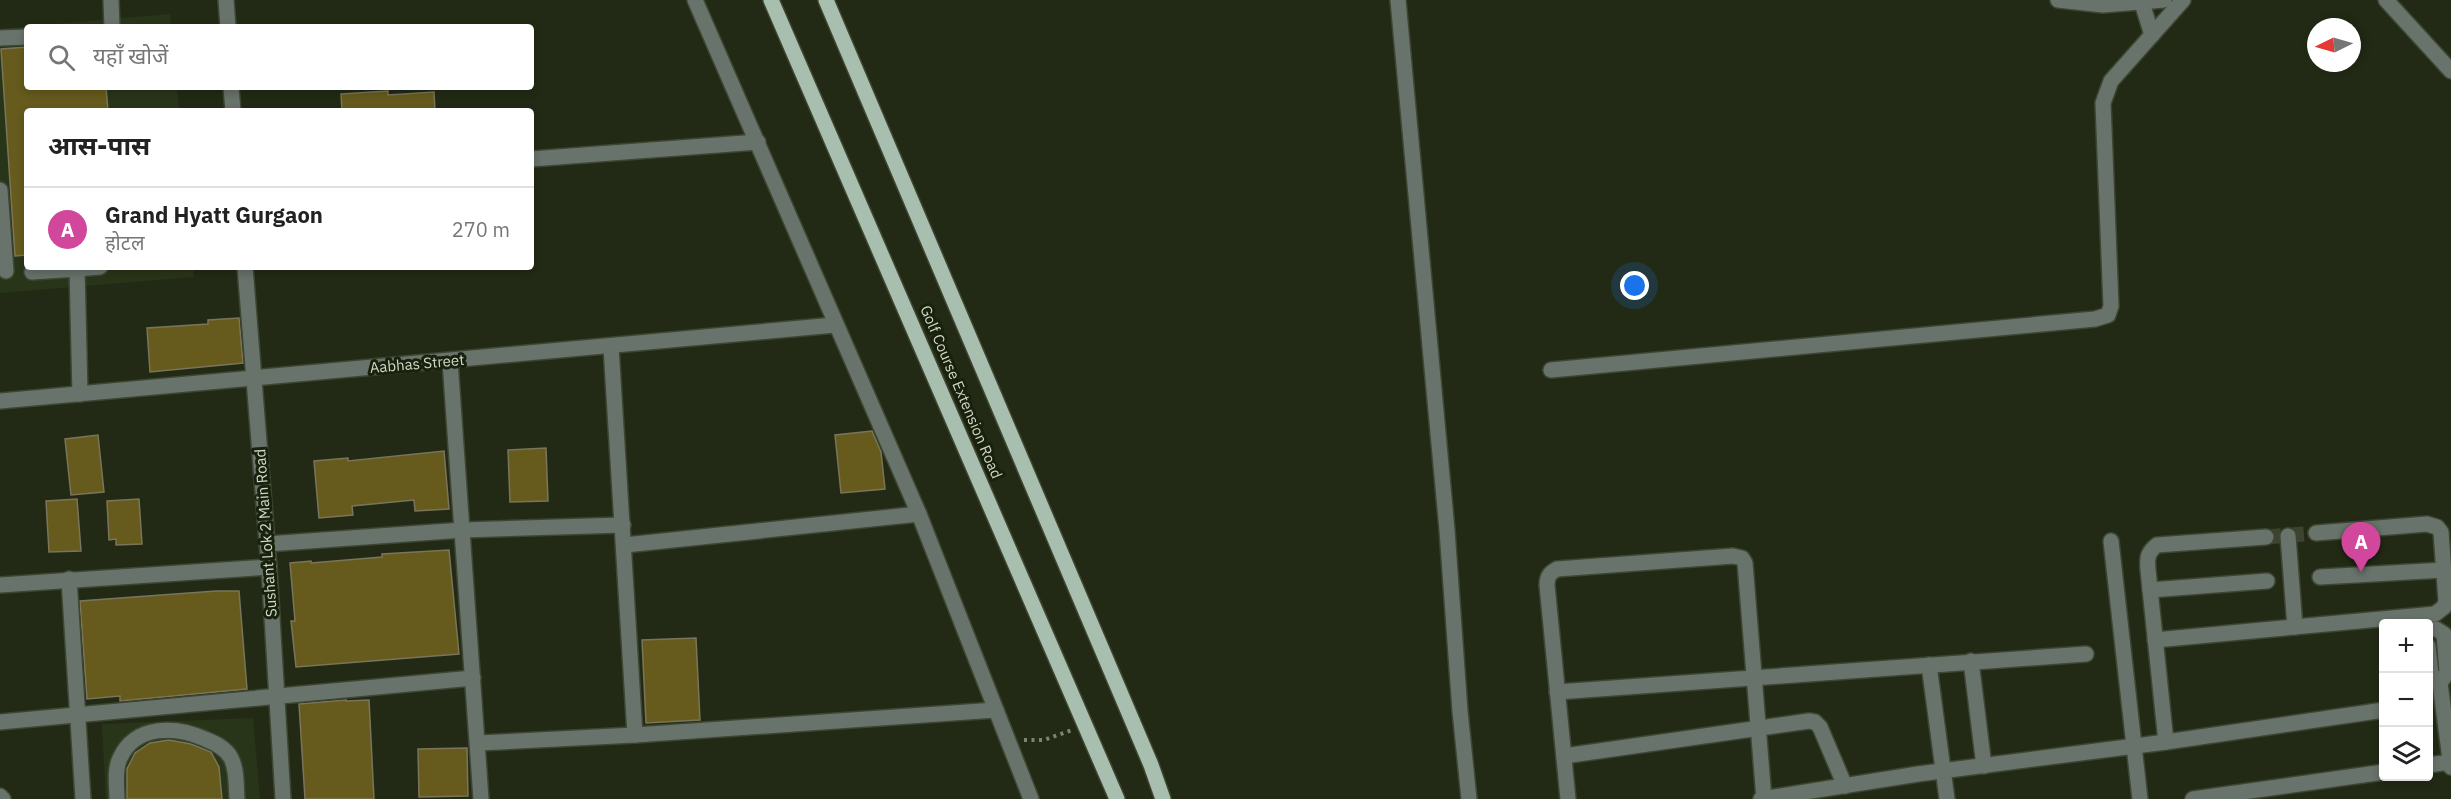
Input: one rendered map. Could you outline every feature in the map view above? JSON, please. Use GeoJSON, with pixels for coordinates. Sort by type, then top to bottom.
{"type":"FeatureCollection","features":[{"type":"Feature","properties":{"kind":"main road","name":"Golf Course Extension Road"},"geometry":{"type":"LineString","coordinates":[[771,0],[1117,799]]}},
{"type":"Feature","properties":{"kind":"main road","name":"Golf Course Extension Road"},"geometry":{"type":"LineString","coordinates":[[826,0],[1151,765],[1163,799]]}},
{"type":"Feature","properties":{"kind":"street"},"geometry":{"type":"LineString","coordinates":[[111,0],[112,24]]}},
{"type":"Feature","properties":{"kind":"street"},"geometry":{"type":"LineString","coordinates":[[226,0],[228,24]]}},
{"type":"Feature","properties":{"kind":"street"},"geometry":{"type":"LineString","coordinates":[[695,0],[919,514],[1031,799]]}},
{"type":"Feature","properties":{"kind":"street"},"geometry":{"type":"LineString","coordinates":[[1398,0],[1447,530],[1469,799]]}},
{"type":"Feature","properties":{"kind":"street"},"geometry":{"type":"LineString","coordinates":[[2058,0],[2089,4],[2142,3],[2164,0]]}},
{"type":"Feature","properties":{"kind":"street"},"geometry":{"type":"LineString","coordinates":[[1551,370],[2083,320],[2108,315],[2111,306],[2103,103],[2111,81],[2183,0]]}},
{"type":"Feature","properties":{"kind":"street"},"geometry":{"type":"LineString","coordinates":[[2386,0],[2451,71]]}},
{"type":"Feature","properties":{"kind":"street"},"geometry":{"type":"LineString","coordinates":[[2142,3],[2152,35]]}},
{"type":"Feature","properties":{"kind":"street"},"geometry":{"type":"LineString","coordinates":[[0,38],[24,37]]}},
{"type":"Feature","properties":{"kind":"street"},"geometry":{"type":"LineString","coordinates":[[231,90],[233,108]]}},
{"type":"Feature","properties":{"kind":"street"},"geometry":{"type":"LineString","coordinates":[[534,159],[758,142]]}},
{"type":"Feature","properties":{"kind":"street"},"geometry":{"type":"LineString","coordinates":[[0,190],[6,271]]}},
{"type":"Feature","properties":{"kind":"street"},"geometry":{"type":"LineString","coordinates":[[32,272],[54,270]]}},
{"type":"Feature","properties":{"kind":"street"},"geometry":{"type":"LineString","coordinates":[[77,270],[81,394]]}},
{"type":"Feature","properties":{"kind":"street","name":"Sushant Lok 2 Main Road"},"geometry":{"type":"LineString","coordinates":[[245,270],[269,567],[283,799]]}},
{"type":"Feature","properties":{"kind":"street","name":"Aabhas Street"},"geometry":{"type":"LineString","coordinates":[[0,401],[835,325]]}},
{"type":"Feature","properties":{"kind":"street"},"geometry":{"type":"LineString","coordinates":[[611,347],[635,735]]}},
{"type":"Feature","properties":{"kind":"street"},"geometry":{"type":"LineString","coordinates":[[450,361],[479,743],[481,799]]}},
{"type":"Feature","properties":{"kind":"street"},"geometry":{"type":"LineString","coordinates":[[624,545],[919,514]]}},
{"type":"Feature","properties":{"kind":"street"},"geometry":{"type":"LineString","coordinates":[[267,544],[463,530],[623,525]]}},
{"type":"Feature","properties":{"kind":"street"},"geometry":{"type":"LineString","coordinates":[[2316,533],[2432,525],[2441,532],[2446,601],[2433,627],[2444,634],[2447,673],[2440,683],[2451,767]]}},
{"type":"Feature","properties":{"kind":"street"},"geometry":{"type":"LineString","coordinates":[[2288,536],[2295,627]]}},
{"type":"Feature","properties":{"kind":"street"},"geometry":{"type":"LineString","coordinates":[[2166,742],[2147,558],[2149,551],[2157,545],[2266,537]]}},
{"type":"Feature","properties":{"kind":"street"},"geometry":{"type":"LineString","coordinates":[[2111,541],[2140,799]]}},
{"type":"Feature","properties":{"kind":"street"},"geometry":{"type":"LineString","coordinates":[[1568,799],[1547,578],[1557,569],[1733,556],[1742,558],[1745,563],[1755,676],[1763,799],[1942,771],[2166,742],[2379,711]]}},
{"type":"Feature","properties":{"kind":"street"},"geometry":{"type":"LineString","coordinates":[[0,585],[269,567]]}},
{"type":"Feature","properties":{"kind":"street"},"geometry":{"type":"LineString","coordinates":[[2320,577],[2444,570]]}},
{"type":"Feature","properties":{"kind":"street"},"geometry":{"type":"LineString","coordinates":[[69,579],[83,799]]}},
{"type":"Feature","properties":{"kind":"street"},"geometry":{"type":"LineString","coordinates":[[2150,590],[2267,581]]}},
{"type":"Feature","properties":{"kind":"street"},"geometry":{"type":"LineString","coordinates":[[2156,640],[2295,627],[2379,627]]}},
{"type":"Feature","properties":{"kind":"street"},"geometry":{"type":"LineString","coordinates":[[1557,692],[2086,654]]}},
{"type":"Feature","properties":{"kind":"street"},"geometry":{"type":"LineString","coordinates":[[1971,661],[1984,766]]}},
{"type":"Feature","properties":{"kind":"street"},"geometry":{"type":"LineString","coordinates":[[1929,665],[1947,799]]}},
{"type":"Feature","properties":{"kind":"street"},"geometry":{"type":"LineString","coordinates":[[2431,673],[2440,683]]}},
{"type":"Feature","properties":{"kind":"street"},"geometry":{"type":"LineString","coordinates":[[0,722],[473,678]]}},
{"type":"Feature","properties":{"kind":"street"},"geometry":{"type":"LineString","coordinates":[[479,743],[635,735],[996,710]]}},
{"type":"Feature","properties":{"kind":"street"},"geometry":{"type":"LineString","coordinates":[[1564,756],[1799,722],[1815,722],[1820,727],[1845,786]]}},
{"type":"Feature","properties":{"kind":"street"},"geometry":{"type":"LineString","coordinates":[[117,799],[118,760],[125,749],[154,730],[164,729],[194,734],[224,750],[231,758],[237,799]]}},
{"type":"Feature","properties":{"kind":"street"},"geometry":{"type":"LineString","coordinates":[[2433,764],[2451,762]]}},
{"type":"Feature","properties":{"kind":"street"},"geometry":{"type":"LineString","coordinates":[[2193,799],[2379,773]]}},
{"type":"Feature","properties":{"kind":"path"},"geometry":{"type":"LineString","coordinates":[[1008,740],[1044,740],[1085,726]]}},
{"type":"Feature","properties":{"kind":"shaded area"},"geometry":{"type":"Polygon","coordinates":[[[170,14],[171,24],[57,24],[170,14]]]}},
{"type":"Feature","properties":{"kind":"shaded area"},"geometry":{"type":"Polygon","coordinates":[[[24,27],[24,90],[177,90],[179,108],[24,108],[24,270],[193,270],[194,277],[0,293],[0,29],[24,27]]]}},
{"type":"Feature","properties":{"kind":"shaded area"},"geometry":{"type":"Polygon","coordinates":[[[253,718],[260,799],[106,799],[102,724],[253,718]]]}},
{"type":"Feature","properties":{"kind":"building"},"geometry":{"type":"Polygon","coordinates":[[[24,47],[24,90],[106,90],[108,108],[24,108],[24,255],[15,256],[1,49],[24,47]]]}},
{"type":"Feature","properties":{"kind":"building"},"geometry":{"type":"Polygon","coordinates":[[[388,91],[388,95],[434,92],[435,108],[342,108],[341,94],[388,91]]]}},
{"type":"Feature","properties":{"kind":"building"},"geometry":{"type":"Polygon","coordinates":[[[239,318],[243,363],[150,372],[147,328],[208,324],[208,320],[239,318]]]}},
{"type":"Feature","properties":{"kind":"building"},"geometry":{"type":"Polygon","coordinates":[[[872,431],[881,452],[885,489],[841,493],[835,435],[872,431]]]}},
{"type":"Feature","properties":{"kind":"building"},"geometry":{"type":"Polygon","coordinates":[[[98,435],[104,492],[71,495],[65,439],[98,435]]]}},
{"type":"Feature","properties":{"kind":"building"},"geometry":{"type":"Polygon","coordinates":[[[546,448],[548,501],[510,502],[508,450],[546,448]]]}},
{"type":"Feature","properties":{"kind":"building"},"geometry":{"type":"Polygon","coordinates":[[[444,451],[449,509],[415,511],[414,500],[352,506],[353,515],[319,518],[314,461],[348,458],[348,461],[444,451]]]}},
{"type":"Feature","properties":{"kind":"building"},"geometry":{"type":"Polygon","coordinates":[[[77,499],[81,551],[49,552],[46,501],[77,499]]]}},
{"type":"Feature","properties":{"kind":"building"},"geometry":{"type":"Polygon","coordinates":[[[139,499],[142,544],[116,545],[116,539],[109,540],[107,501],[139,499]]]}},
{"type":"Feature","properties":{"kind":"building"},"geometry":{"type":"Polygon","coordinates":[[[449,550],[459,654],[296,667],[291,621],[295,621],[290,563],[449,550]]]}},
{"type":"Feature","properties":{"kind":"building"},"geometry":{"type":"Polygon","coordinates":[[[239,591],[247,689],[120,701],[120,696],[87,699],[80,601],[239,591]]]}},
{"type":"Feature","properties":{"kind":"building"},"geometry":{"type":"Polygon","coordinates":[[[696,638],[700,720],[646,723],[642,640],[696,638]]]}},
{"type":"Feature","properties":{"kind":"building"},"geometry":{"type":"Polygon","coordinates":[[[369,700],[374,799],[305,799],[299,704],[369,700]]]}},
{"type":"Feature","properties":{"kind":"building"},"geometry":{"type":"Polygon","coordinates":[[[169,740],[191,744],[211,752],[219,767],[222,799],[127,799],[127,769],[135,753],[150,743],[169,740]]]}},
{"type":"Feature","properties":{"kind":"building"},"geometry":{"type":"Polygon","coordinates":[[[467,748],[468,796],[419,797],[418,749],[467,748]]]}},
{"type":"Feature","properties":{"kind":"tunnel"},"geometry":{"type":"LineString","coordinates":[[2266,537],[2316,533]]}},
{"type":"Feature","properties":{"kind":"place","name":"Grand Hyatt Gurgaon"},"geometry":{"type":"Point","coordinates":[2361,572]}}]}
